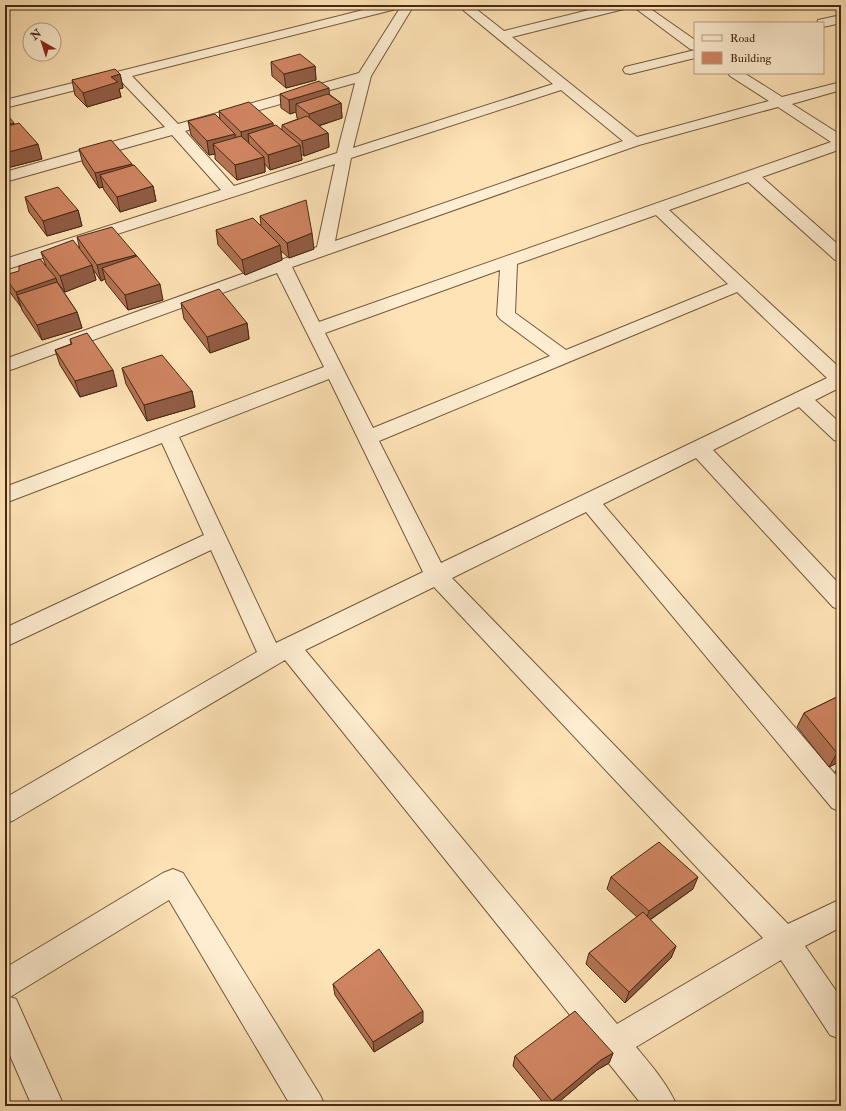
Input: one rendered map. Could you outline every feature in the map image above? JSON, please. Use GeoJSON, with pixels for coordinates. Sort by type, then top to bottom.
{"type":"FeatureCollection","features":[{"type":"Feature","properties":{"kind":"street"},"geometry":{"type":"LineString","coordinates":[[5,104],[398,5]]}},
{"type":"Feature","properties":{"kind":"street"},"geometry":{"type":"LineString","coordinates":[[325,250],[344,155],[364,76],[408,5]]}},
{"type":"Feature","properties":{"kind":"street"},"geometry":{"type":"LineString","coordinates":[[463,5],[634,142]]}},
{"type":"Feature","properties":{"kind":"street"},"geometry":{"type":"LineString","coordinates":[[501,36],[624,5]]}},
{"type":"Feature","properties":{"kind":"street"},"geometry":{"type":"LineString","coordinates":[[637,5],[694,45]]}},
{"type":"Feature","properties":{"kind":"street"},"geometry":{"type":"LineString","coordinates":[[824,23],[841,18]]}},
{"type":"Feature","properties":{"kind":"street"},"geometry":{"type":"LineString","coordinates":[[630,70],[694,54]]}},
{"type":"Feature","properties":{"kind":"street"},"geometry":{"type":"LineString","coordinates":[[122,74],[175,129],[231,192]]}},
{"type":"Feature","properties":{"kind":"street"},"geometry":{"type":"LineString","coordinates":[[737,74],[841,143]]}},
{"type":"Feature","properties":{"kind":"street"},"geometry":{"type":"LineString","coordinates":[[5,177],[364,76]]}},
{"type":"Feature","properties":{"kind":"street"},"geometry":{"type":"LineString","coordinates":[[5,265],[563,85]]}},
{"type":"Feature","properties":{"kind":"street"},"geometry":{"type":"LineString","coordinates":[[5,366],[282,265],[634,142],[841,86]]}},
{"type":"Feature","properties":{"kind":"street"},"geometry":{"type":"LineString","coordinates":[[314,330],[752,176],[841,143]]}},
{"type":"Feature","properties":{"kind":"street"},"geometry":{"type":"LineString","coordinates":[[752,176],[841,256]]}},
{"type":"Feature","properties":{"kind":"street"},"geometry":{"type":"LineString","coordinates":[[5,812],[280,652],[801,398],[841,380],[659,209]]}},
{"type":"Feature","properties":{"kind":"street"},"geometry":{"type":"LineString","coordinates":[[509,262],[506,315],[564,357]]}},
{"type":"Feature","properties":{"kind":"street"},"geometry":{"type":"LineString","coordinates":[[282,265],[436,575],[785,941],[841,1024]]}},
{"type":"Feature","properties":{"kind":"street"},"geometry":{"type":"LineString","coordinates":[[368,438],[740,285]]}},
{"type":"Feature","properties":{"kind":"street"},"geometry":{"type":"LineString","coordinates":[[5,495],[335,370]]}},
{"type":"Feature","properties":{"kind":"street"},"geometry":{"type":"LineString","coordinates":[[801,398],[841,435]]}},
{"type":"Feature","properties":{"kind":"street"},"geometry":{"type":"LineString","coordinates":[[168,434],[217,538],[280,652],[613,1043],[650,1088],[661,1106]]}},
{"type":"Feature","properties":{"kind":"street"},"geometry":{"type":"LineString","coordinates":[[699,448],[841,601]]}},
{"type":"Feature","properties":{"kind":"street"},"geometry":{"type":"LineString","coordinates":[[589,501],[841,800]]}},
{"type":"Feature","properties":{"kind":"street"},"geometry":{"type":"LineString","coordinates":[[5,638],[217,538]]}},
{"type":"Feature","properties":{"kind":"street"},"geometry":{"type":"LineString","coordinates":[[5,985],[173,882],[309,1106]]}},
{"type":"Feature","properties":{"kind":"street"},"geometry":{"type":"LineString","coordinates":[[613,1043],[785,941],[841,912]]}},
{"type":"Feature","properties":{"kind":"street"},"geometry":{"type":"LineString","coordinates":[[5,1010],[48,1106]]}},
{"type":"Feature","properties":{"kind":"building"},"geometry":{"type":"Polygon","coordinates":[[[300,54],[315,66],[284,74],[271,62],[300,54]]]}},
{"type":"Feature","properties":{"kind":"building"},"geometry":{"type":"Polygon","coordinates":[[[115,69],[120,74],[111,77],[118,82],[83,93],[72,80],[115,69]]]}},
{"type":"Feature","properties":{"kind":"building"},"geometry":{"type":"Polygon","coordinates":[[[319,81],[329,88],[289,100],[280,94],[319,81]]]}},
{"type":"Feature","properties":{"kind":"building"},"geometry":{"type":"Polygon","coordinates":[[[328,94],[341,103],[309,114],[296,104],[328,94]]]}},
{"type":"Feature","properties":{"kind":"building"},"geometry":{"type":"Polygon","coordinates":[[[249,102],[273,123],[241,132],[219,111],[249,102]]]}},
{"type":"Feature","properties":{"kind":"building"},"geometry":{"type":"Polygon","coordinates":[[[5,112],[14,123],[5,125],[5,112]]]}},
{"type":"Feature","properties":{"kind":"building"},"geometry":{"type":"Polygon","coordinates":[[[215,114],[235,134],[207,141],[188,121],[215,114]]]}},
{"type":"Feature","properties":{"kind":"building"},"geometry":{"type":"Polygon","coordinates":[[[307,116],[328,133],[302,141],[282,125],[307,116]]]}},
{"type":"Feature","properties":{"kind":"building"},"geometry":{"type":"Polygon","coordinates":[[[19,123],[38,144],[5,153],[5,127],[19,123]]]}},
{"type":"Feature","properties":{"kind":"building"},"geometry":{"type":"Polygon","coordinates":[[[276,125],[300,145],[268,155],[248,134],[276,125]]]}},
{"type":"Feature","properties":{"kind":"building"},"geometry":{"type":"Polygon","coordinates":[[[241,136],[264,157],[235,165],[213,144],[241,136]]]}},
{"type":"Feature","properties":{"kind":"building"},"geometry":{"type":"Polygon","coordinates":[[[111,140],[132,164],[95,173],[79,149],[111,140]]]}},
{"type":"Feature","properties":{"kind":"building"},"geometry":{"type":"Polygon","coordinates":[[[134,165],[153,186],[117,197],[100,175],[134,165]]]}},
{"type":"Feature","properties":{"kind":"building"},"geometry":{"type":"Polygon","coordinates":[[[58,187],[78,210],[43,221],[25,197],[58,187]]]}},
{"type":"Feature","properties":{"kind":"building"},"geometry":{"type":"Polygon","coordinates":[[[306,200],[312,233],[287,243],[260,216],[306,200]]]}},
{"type":"Feature","properties":{"kind":"building"},"geometry":{"type":"Polygon","coordinates":[[[253,218],[280,245],[242,260],[216,230],[253,218]]]}},
{"type":"Feature","properties":{"kind":"building"},"geometry":{"type":"Polygon","coordinates":[[[112,227],[136,255],[97,265],[77,237],[112,227]]]}},
{"type":"Feature","properties":{"kind":"building"},"geometry":{"type":"Polygon","coordinates":[[[73,240],[92,265],[60,276],[41,252],[73,240]]]}},
{"type":"Feature","properties":{"kind":"building"},"geometry":{"type":"Polygon","coordinates":[[[137,256],[160,284],[125,295],[102,268],[137,256]]]}},
{"type":"Feature","properties":{"kind":"building"},"geometry":{"type":"Polygon","coordinates":[[[40,259],[56,278],[16,292],[5,278],[5,275],[19,271],[19,266],[40,259]]]}},
{"type":"Feature","properties":{"kind":"building"},"geometry":{"type":"Polygon","coordinates":[[[57,282],[77,312],[37,325],[17,295],[57,282]]]}},
{"type":"Feature","properties":{"kind":"building"},"geometry":{"type":"Polygon","coordinates":[[[219,289],[247,323],[207,337],[181,303],[219,289]]]}},
{"type":"Feature","properties":{"kind":"building"},"geometry":{"type":"Polygon","coordinates":[[[87,333],[113,370],[75,381],[55,350],[72,344],[70,339],[87,333]]]}},
{"type":"Feature","properties":{"kind":"building"},"geometry":{"type":"Polygon","coordinates":[[[162,355],[192,391],[144,405],[122,368],[162,355]]]}},
{"type":"Feature","properties":{"kind":"building"},"geometry":{"type":"Polygon","coordinates":[[[841,695],[841,751],[837,753],[804,713],[841,695]]]}},
{"type":"Feature","properties":{"kind":"building"},"geometry":{"type":"Polygon","coordinates":[[[659,842],[698,877],[649,911],[611,877],[659,842]]]}},
{"type":"Feature","properties":{"kind":"building"},"geometry":{"type":"Polygon","coordinates":[[[643,912],[676,946],[629,992],[589,953],[643,912]]]}},
{"type":"Feature","properties":{"kind":"building"},"geometry":{"type":"Polygon","coordinates":[[[379,949],[423,1011],[373,1042],[333,984],[379,949]]]}},
{"type":"Feature","properties":{"kind":"building"},"geometry":{"type":"Polygon","coordinates":[[[575,1011],[613,1053],[601,1060],[552,1101],[515,1056],[575,1011]]]}}]}
